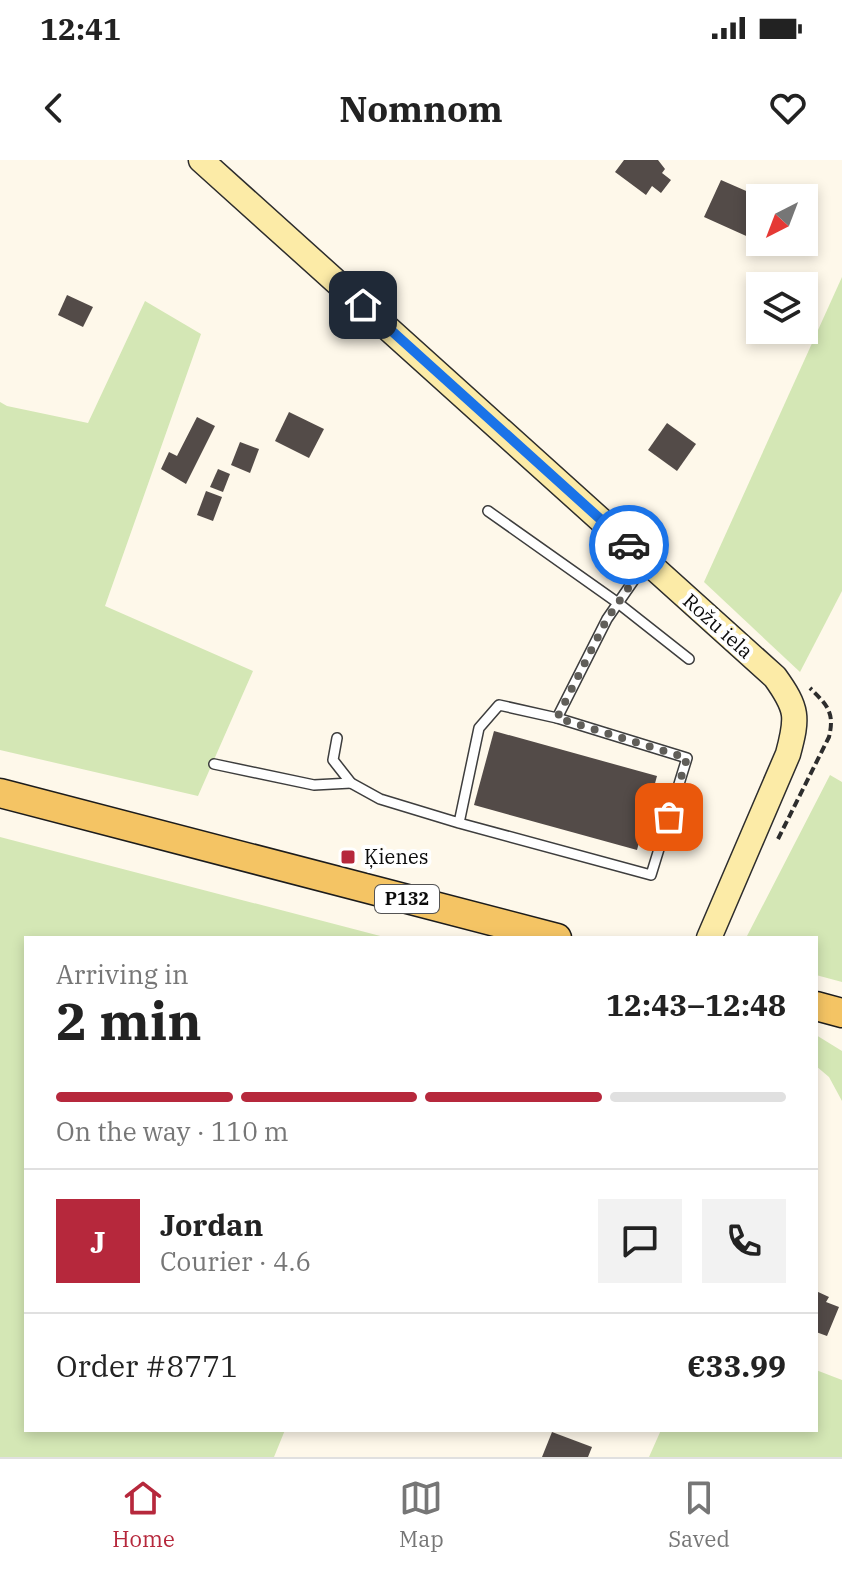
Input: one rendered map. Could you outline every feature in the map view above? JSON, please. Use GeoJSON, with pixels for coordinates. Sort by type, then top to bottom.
{"type":"FeatureCollection","features":[{"type":"Feature","properties":{"kind":"main road","name":"P132"},"geometry":{"type":"LineString","coordinates":[[0,793],[549,936]]}},
{"type":"Feature","properties":{"kind":"main road"},"geometry":{"type":"LineString","coordinates":[[818,1007],[842,1013]]}},
{"type":"Feature","properties":{"kind":"street","name":"Rožu iela"},"geometry":{"type":"LineString","coordinates":[[201,160],[775,677],[792,701],[796,725],[788,754],[710,936]]}},
{"type":"Feature","properties":{"kind":"lane"},"geometry":{"type":"LineString","coordinates":[[488,511],[618,603],[689,659]]}},
{"type":"Feature","properties":{"kind":"lane"},"geometry":{"type":"LineString","coordinates":[[557,718],[607,619],[647,561]]}},
{"type":"Feature","properties":{"kind":"lane"},"geometry":{"type":"LineString","coordinates":[[337,738],[333,760],[351,783],[380,799],[459,823],[651,875],[687,758],[557,718],[499,705],[479,728],[459,823]]}},
{"type":"Feature","properties":{"kind":"lane"},"geometry":{"type":"LineString","coordinates":[[214,764],[314,785],[351,783]]}},
{"type":"Feature","properties":{"kind":"green space"},"geometry":{"type":"Polygon","coordinates":[[[842,277],[842,591],[800,672],[704,582],[812,344],[818,344],[818,330],[842,277]]]}},
{"type":"Feature","properties":{"kind":"green space"},"geometry":{"type":"Polygon","coordinates":[[[145,301],[201,334],[105,606],[253,671],[198,796],[0,750],[0,402],[88,423],[145,301]]]}},
{"type":"Feature","properties":{"kind":"green space"},"geometry":{"type":"Polygon","coordinates":[[[830,775],[842,782],[842,982],[818,976],[818,936],[747,936],[830,775]]]}},
{"type":"Feature","properties":{"kind":"green space"},"geometry":{"type":"Polygon","coordinates":[[[0,837],[380,936],[24,936],[24,1432],[284,1432],[274,1457],[0,1457],[0,837]]]}},
{"type":"Feature","properties":{"kind":"green space"},"geometry":{"type":"Polygon","coordinates":[[[818,1036],[842,1051],[842,1101],[829,1077],[818,1068],[818,1036]]]}},
{"type":"Feature","properties":{"kind":"green space"},"geometry":{"type":"Polygon","coordinates":[[[818,1371],[842,1380],[842,1457],[649,1457],[660,1432],[818,1432],[818,1371]]]}},
{"type":"Feature","properties":{"kind":"building"},"geometry":{"type":"Polygon","coordinates":[[[624,160],[658,160],[665,169],[662,173],[671,180],[661,193],[652,186],[646,195],[615,172],[624,160]]]}},
{"type":"Feature","properties":{"kind":"building"},"geometry":{"type":"Polygon","coordinates":[[[721,180],[746,191],[746,236],[704,217],[721,180]]]}},
{"type":"Feature","properties":{"kind":"building"},"geometry":{"type":"Polygon","coordinates":[[[67,295],[93,307],[83,327],[58,315],[67,295]]]}},
{"type":"Feature","properties":{"kind":"building"},"geometry":{"type":"Polygon","coordinates":[[[289,412],[324,429],[309,458],[275,441],[289,412]]]}},
{"type":"Feature","properties":{"kind":"building"},"geometry":{"type":"Polygon","coordinates":[[[197,417],[215,426],[186,484],[161,469],[169,452],[177,456],[197,417]]]}},
{"type":"Feature","properties":{"kind":"building"},"geometry":{"type":"Polygon","coordinates":[[[667,423],[696,444],[677,471],[648,450],[667,423]]]}},
{"type":"Feature","properties":{"kind":"building"},"geometry":{"type":"Polygon","coordinates":[[[240,442],[259,449],[250,473],[231,465],[240,442]]]}},
{"type":"Feature","properties":{"kind":"building"},"geometry":{"type":"Polygon","coordinates":[[[218,469],[230,474],[223,492],[210,487],[218,469]]]}},
{"type":"Feature","properties":{"kind":"building"},"geometry":{"type":"Polygon","coordinates":[[[206,491],[222,497],[213,521],[197,515],[206,491]]]}},
{"type":"Feature","properties":{"kind":"building"},"geometry":{"type":"Polygon","coordinates":[[[494,731],[657,776],[637,850],[474,805],[494,731]]]}},
{"type":"Feature","properties":{"kind":"building"},"geometry":{"type":"Polygon","coordinates":[[[818,1292],[829,1297],[826,1302],[839,1307],[827,1336],[818,1333],[818,1292]]]}},
{"type":"Feature","properties":{"kind":"building"},"geometry":{"type":"Polygon","coordinates":[[[552,1432],[592,1447],[588,1457],[542,1457],[552,1432]]]}},
{"type":"Feature","properties":{"kind":"way so far"},"geometry":{"type":"LineString","coordinates":[[629,545],[647,561],[607,619],[557,718],[687,758],[669,817]]}},
{"type":"Feature","properties":{"kind":"place","name":"Ķienes"},"geometry":{"type":"Point","coordinates":[348,857]}},
{"type":"Feature","properties":{"kind":"route"},"geometry":{"type":"LineString","coordinates":[[363,305],[629,545]]}}]}
